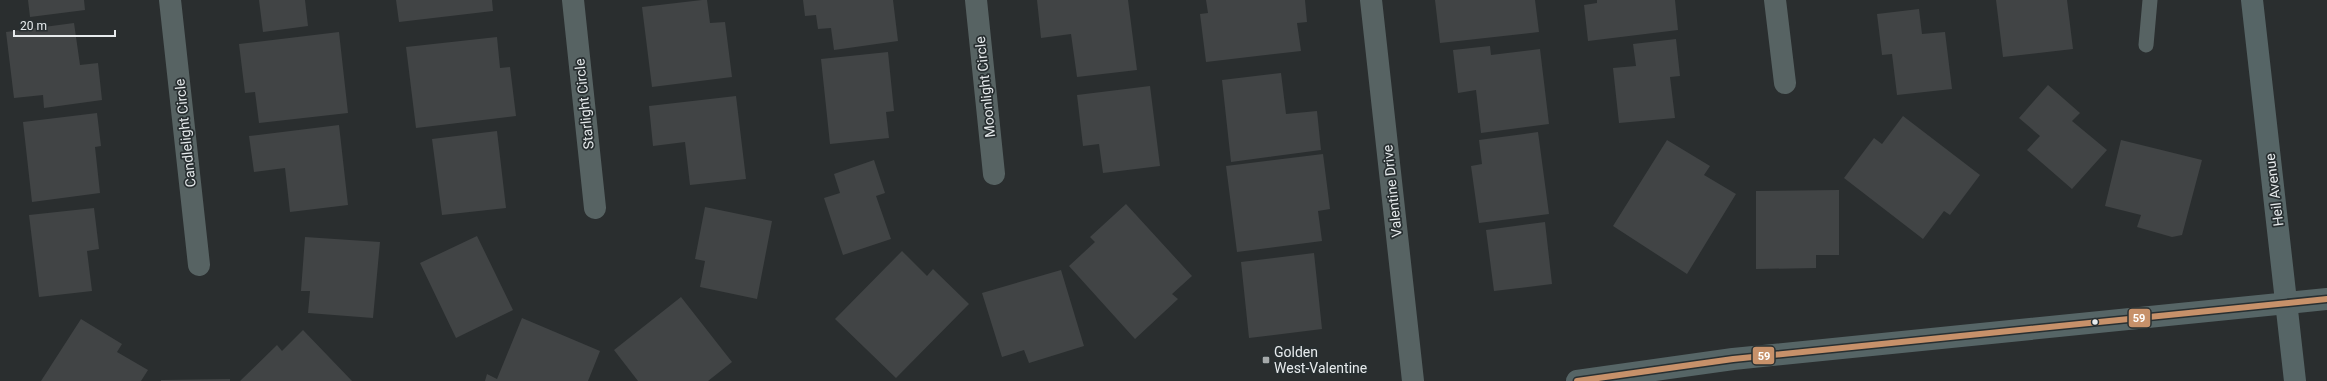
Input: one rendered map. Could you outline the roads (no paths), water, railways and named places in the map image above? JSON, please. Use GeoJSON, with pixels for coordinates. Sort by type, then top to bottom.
{"type":"FeatureCollection","features":[{"type":"Feature","properties":{"kind":"main road","name":"Heil Avenue"},"geometry":{"type":"LineString","coordinates":[[2252,0],[2295,381]]}},
{"type":"Feature","properties":{"kind":"main road"},"geometry":{"type":"LineString","coordinates":[[1577,381],[1732,359],[2327,299]]}},
{"type":"Feature","properties":{"kind":"street","name":"Candlelight Circle"},"geometry":{"type":"LineString","coordinates":[[170,0],[199,265]]}},
{"type":"Feature","properties":{"kind":"street","name":"Starlight Circle"},"geometry":{"type":"LineString","coordinates":[[573,0],[595,208]]}},
{"type":"Feature","properties":{"kind":"street","name":"Moonlight Circle"},"geometry":{"type":"LineString","coordinates":[[976,0],[994,174]]}},
{"type":"Feature","properties":{"kind":"street","name":"Valentine Drive"},"geometry":{"type":"LineString","coordinates":[[1371,0],[1413,381]]}},
{"type":"Feature","properties":{"kind":"street"},"geometry":{"type":"LineString","coordinates":[[1775,0],[1785,83]]}},
{"type":"Feature","properties":{"kind":"lane"},"geometry":{"type":"LineString","coordinates":[[2146,45],[2150,0]]}},
{"type":"Feature","properties":{"kind":"place","name":"Golden West-Valentine"},"geometry":{"type":"Point","coordinates":[1266,360]}}]}
